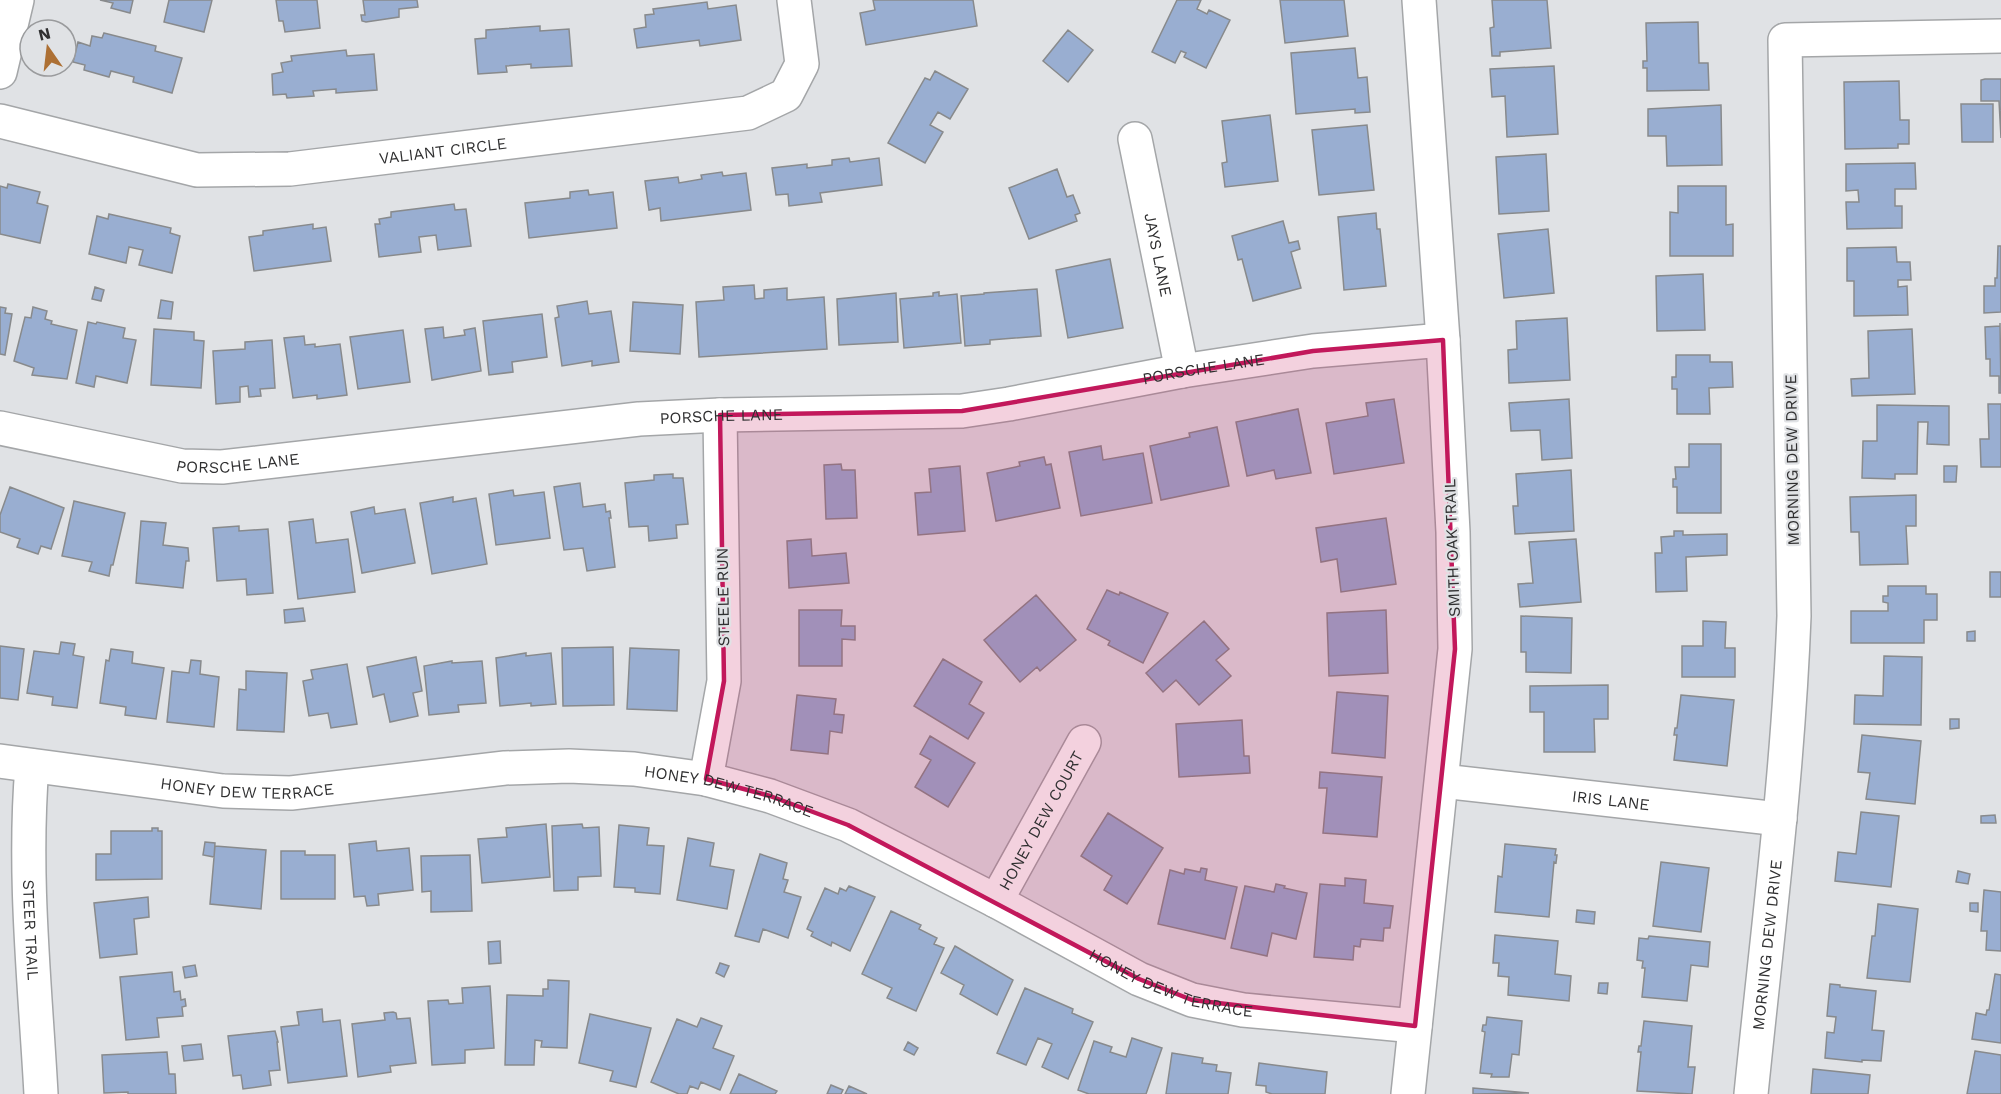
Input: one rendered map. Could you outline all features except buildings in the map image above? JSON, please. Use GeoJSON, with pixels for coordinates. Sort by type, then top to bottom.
{"type":"FeatureCollection","features":[{"type":"Feature","properties":{"kind":"street"},"geometry":{"type":"LineString","coordinates":[[0,72],[17,0]]}},
{"type":"Feature","properties":{"kind":"street","name":"VALIANT CIRCLE"},"geometry":{"type":"LineString","coordinates":[[0,121],[197,170],[290,169],[748,113],[786,95],[802,64],[794,0]]}},
{"type":"Feature","properties":{"kind":"street","name":"SMITH OAK TRAIL"},"geometry":{"type":"LineString","coordinates":[[1408,1094],[1455,649],[1453,532],[1443,340],[1419,0]]}},
{"type":"Feature","properties":{"kind":"street","name":"MORNING DEW DRIVE"},"geometry":{"type":"LineString","coordinates":[[1751,1094],[1780,819],[1792,675],[1794,616],[1785,40],[2001,36]]}},
{"type":"Feature","properties":{"kind":"street","name":"JAYS LANE"},"geometry":{"type":"LineString","coordinates":[[1135,139],[1182,371]]}},
{"type":"Feature","properties":{"kind":"street","name":"PORSCHE LANE"},"geometry":{"type":"LineString","coordinates":[[0,428],[171,465],[222,467],[639,419],[720,415],[962,411],[1182,371],[1313,351],[1443,340]]}},
{"type":"Feature","properties":{"kind":"street","name":"STEELE RUN"},"geometry":{"type":"LineString","coordinates":[[706,779],[724,681],[720,415]]}},
{"type":"Feature","properties":{"kind":"street","name":"HONEY DEW COURT"},"geometry":{"type":"LineString","coordinates":[[996,901],[1084,742]]}},
{"type":"Feature","properties":{"kind":"street","name":"HONEY DEW TERRACE"},"geometry":{"type":"LineString","coordinates":[[0,761],[223,791],[259,793],[291,793],[505,768],[559,766],[634,769],[706,779],[770,796],[848,825],[996,901],[1138,980],[1192,1000],[1243,1010],[1415,1026]]}},
{"type":"Feature","properties":{"kind":"street","name":"STEER TRAIL"},"geometry":{"type":"LineString","coordinates":[[32,766],[28,816],[28,863],[41,1094]]}},
{"type":"Feature","properties":{"kind":"street","name":"IRIS LANE"},"geometry":{"type":"LineString","coordinates":[[1442,781],[1780,819]]}},
{"type":"Feature","properties":{"kind":"highlighted area"},"geometry":{"type":"Polygon","coordinates":[[[1443,340],[1455,649],[1415,1026],[1192,1000],[1139,979],[848,825],[770,796],[706,779],[724,681],[720,415],[962,411],[1313,351],[1443,340]]]}}]}
